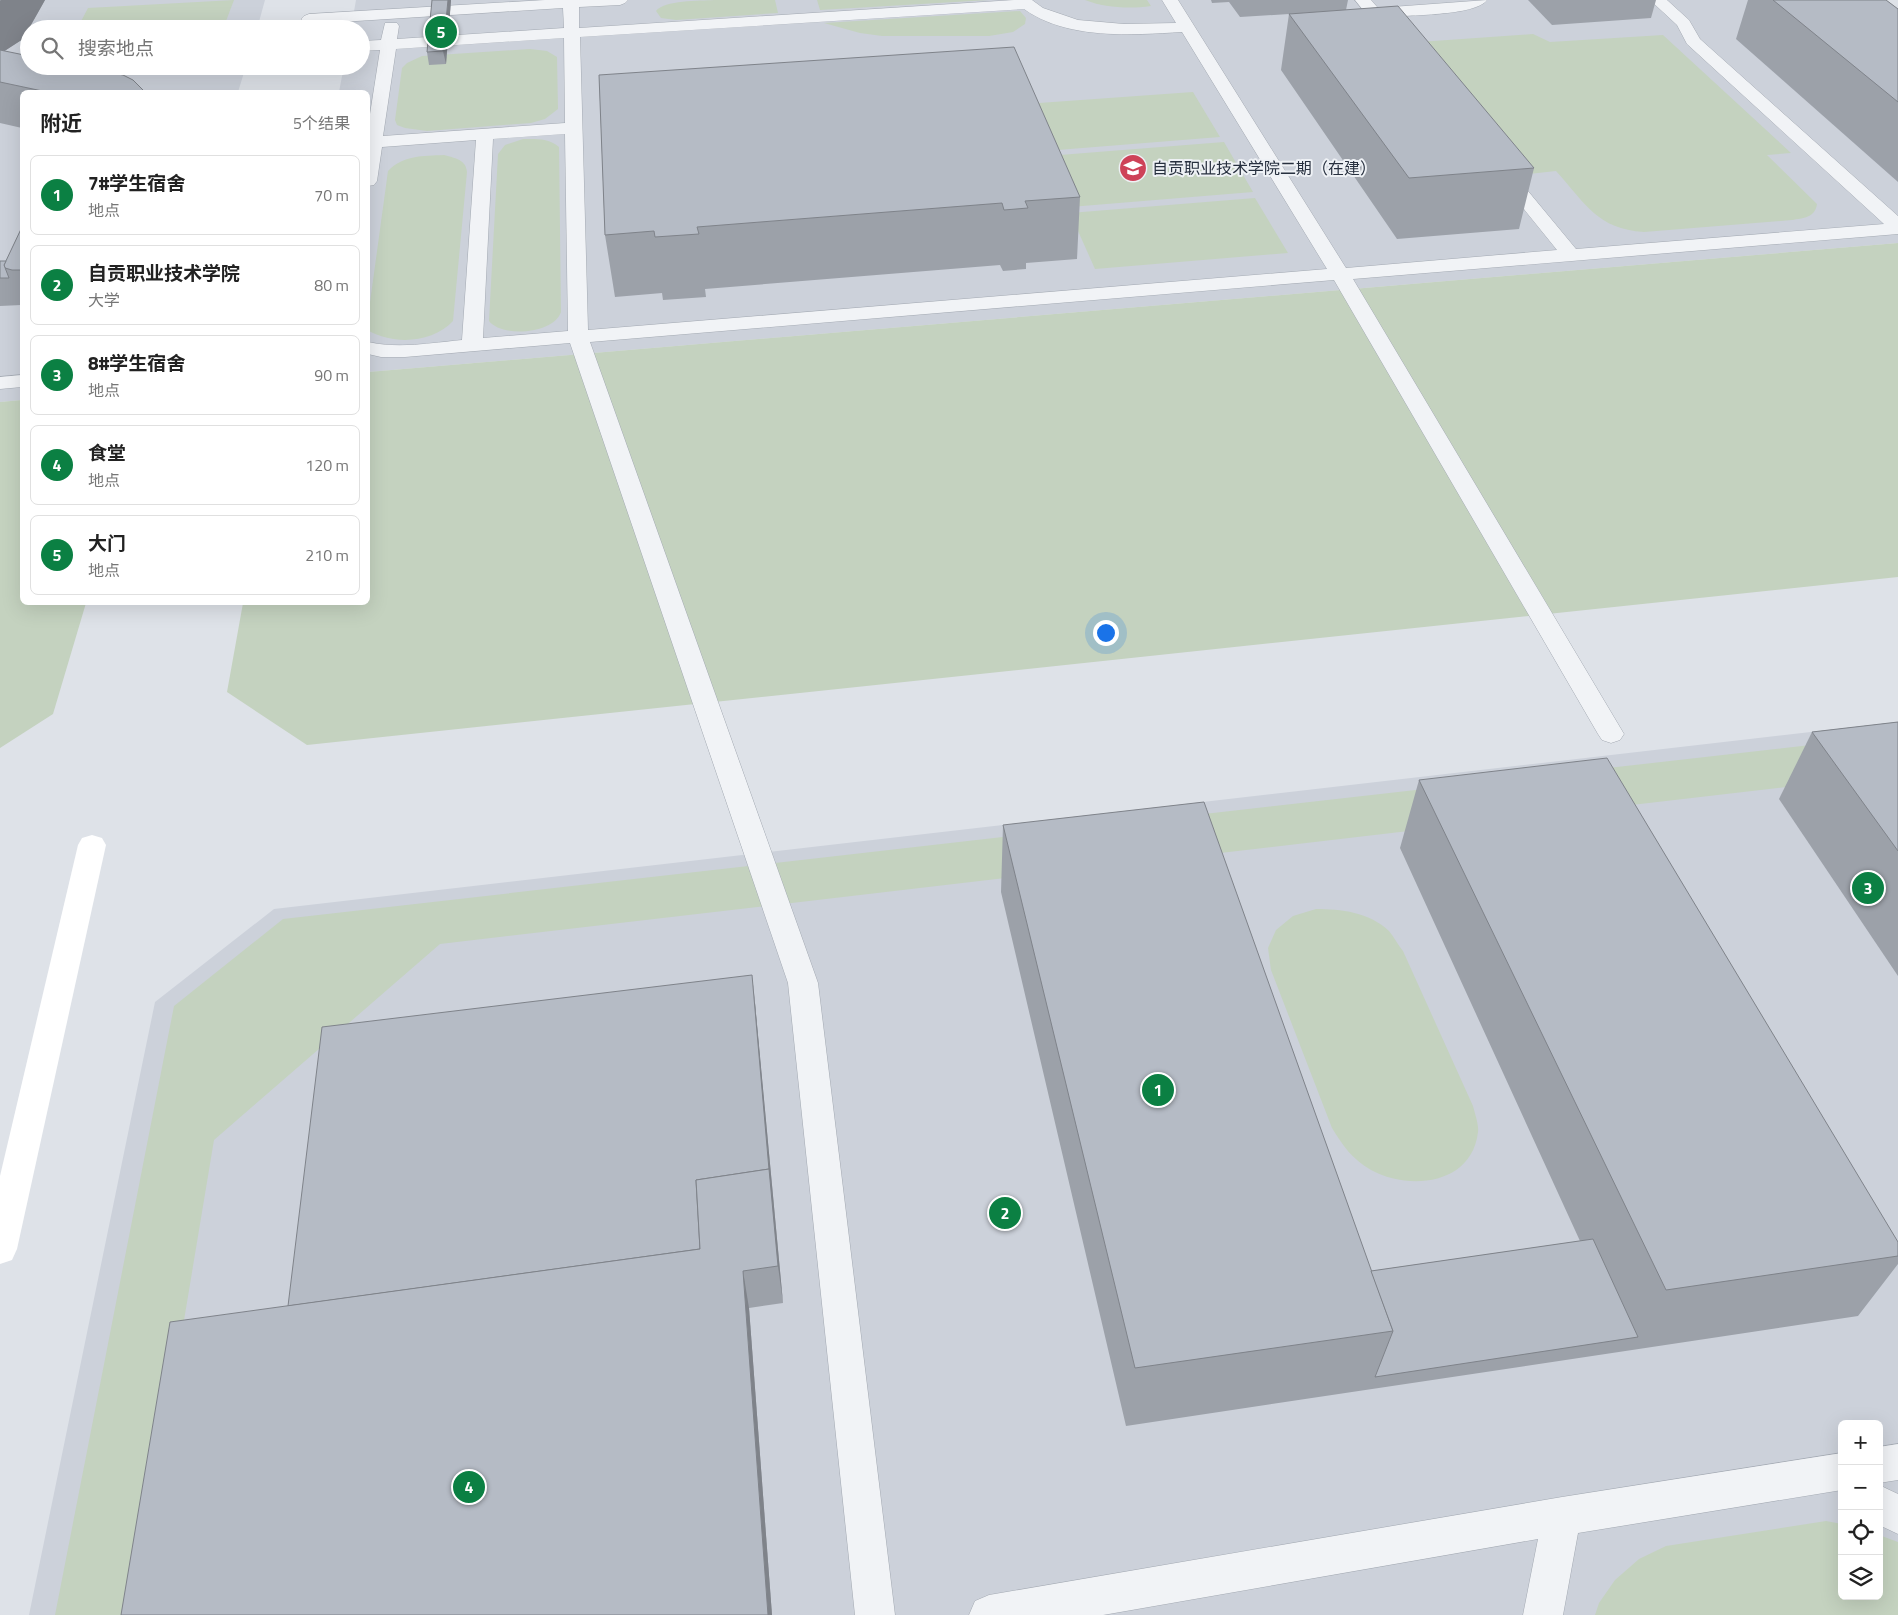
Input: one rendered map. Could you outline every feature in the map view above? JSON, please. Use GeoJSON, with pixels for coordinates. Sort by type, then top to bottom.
{"type":"FeatureCollection","features":[{"type":"Feature","properties":{"kind":"street"},"geometry":{"type":"LineString","coordinates":[[0,1249],[92,845]]}},
{"type":"Feature","properties":{"kind":"lane"},"geometry":{"type":"LineString","coordinates":[[308,19],[394,7],[620,0]]}},
{"type":"Feature","properties":{"kind":"lane"},"geometry":{"type":"LineString","coordinates":[[1170,0],[1340,274],[1611,734]]}},
{"type":"Feature","properties":{"kind":"lane"},"geometry":{"type":"LineString","coordinates":[[1369,7],[1460,7],[1470,5],[1479,0]]}},
{"type":"Feature","properties":{"kind":"lane"},"geometry":{"type":"LineString","coordinates":[[1658,0],[1684,23],[1693,40],[1898,227]]}},
{"type":"Feature","properties":{"kind":"lane"},"geometry":{"type":"LineString","coordinates":[[370,46],[1024,2],[1040,12],[1058,19],[1096,27],[1129,29],[1187,27]]}},
{"type":"Feature","properties":{"kind":"lane"},"geometry":{"type":"LineString","coordinates":[[571,3],[578,337],[803,983],[875,1615]]}},
{"type":"Feature","properties":{"kind":"lane"},"geometry":{"type":"LineString","coordinates":[[370,165],[394,7]]}},
{"type":"Feature","properties":{"kind":"lane"},"geometry":{"type":"LineString","coordinates":[[1369,7],[1405,51]]}},
{"type":"Feature","properties":{"kind":"lane"},"geometry":{"type":"LineString","coordinates":[[373,142],[574,128]]}},
{"type":"Feature","properties":{"kind":"lane"},"geometry":{"type":"LineString","coordinates":[[472,346],[485,134]]}},
{"type":"Feature","properties":{"kind":"lane"},"geometry":{"type":"LineString","coordinates":[[1491,157],[1571,255]]}},
{"type":"Feature","properties":{"kind":"lane"},"geometry":{"type":"LineString","coordinates":[[370,348],[382,351],[405,351],[472,346],[1898,227]]}},
{"type":"Feature","properties":{"kind":"lane"},"geometry":{"type":"LineString","coordinates":[[0,383],[20,380]]}},
{"type":"Feature","properties":{"kind":"lane"},"geometry":{"type":"LineString","coordinates":[[1883,1464],[1898,1462]]}},
{"type":"Feature","properties":{"kind":"lane"},"geometry":{"type":"LineString","coordinates":[[989,1615],[1562,1516],[1837,1475]]}},
{"type":"Feature","properties":{"kind":"lane"},"geometry":{"type":"LineString","coordinates":[[1883,1506],[1898,1515]]}},
{"type":"Feature","properties":{"kind":"lane"},"geometry":{"type":"LineString","coordinates":[[1543,1615],[1562,1516]]}},
{"type":"Feature","properties":{"kind":"shaded area"},"geometry":{"type":"Polygon","coordinates":[[[0,0],[265,0],[259,20],[20,20],[20,75],[243,75],[239,90],[20,90],[20,400],[0,402],[0,0]]]}},
{"type":"Feature","properties":{"kind":"shaded area","name":"自贡职业技术学院二期（在建）"},"geometry":{"type":"Polygon","coordinates":[[[356,0],[1868,0],[1898,23],[1898,243],[370,372],[370,90],[339,90],[342,75],[370,75],[370,20],[353,20],[356,0]]]}},
{"type":"Feature","properties":{"kind":"shaded area"},"geometry":{"type":"Polygon","coordinates":[[[1898,722],[1898,1615],[29,1615],[155,1002],[274,909],[1898,722]]]}},
{"type":"Feature","properties":{"kind":"green space"},"geometry":{"type":"Polygon","coordinates":[[[234,0],[226,20],[82,20],[88,8],[234,0]]]}},
{"type":"Feature","properties":{"kind":"green space"},"geometry":{"type":"Polygon","coordinates":[[[714,0],[775,0],[778,13],[676,20],[661,18],[656,11],[660,7],[674,3],[714,0]]]}},
{"type":"Feature","properties":{"kind":"green space"},"geometry":{"type":"Polygon","coordinates":[[[817,0],[989,0],[820,10],[817,0]]]}},
{"type":"Feature","properties":{"kind":"green space"},"geometry":{"type":"Polygon","coordinates":[[[1085,0],[1147,0],[1151,6],[1118,7],[1101,5],[1085,0]]]}},
{"type":"Feature","properties":{"kind":"green space"},"geometry":{"type":"Polygon","coordinates":[[[1020,11],[1026,18],[1025,24],[1013,32],[989,36],[882,36],[860,33],[824,23],[1020,11]]]}},
{"type":"Feature","properties":{"kind":"green space"},"geometry":{"type":"Polygon","coordinates":[[[1533,34],[1550,42],[1663,35],[1791,153],[1767,155],[1817,204],[1816,209],[1808,217],[1800,219],[1644,232],[1628,230],[1603,220],[1585,204],[1556,171],[1529,174],[1419,42],[1533,34]]]}},
{"type":"Feature","properties":{"kind":"green space"},"geometry":{"type":"Polygon","coordinates":[[[530,49],[547,51],[557,57],[558,109],[545,119],[531,123],[427,131],[397,125],[395,120],[402,68],[407,63],[422,56],[530,49]]]}},
{"type":"Feature","properties":{"kind":"green space"},"geometry":{"type":"Polygon","coordinates":[[[1193,92],[1220,137],[1045,151],[1025,104],[1193,92]]]}},
{"type":"Feature","properties":{"kind":"green space"},"geometry":{"type":"Polygon","coordinates":[[[523,139],[547,141],[559,147],[561,312],[549,325],[539,329],[516,331],[505,330],[489,321],[498,154],[505,145],[523,139]]]}},
{"type":"Feature","properties":{"kind":"green space"},"geometry":{"type":"Polygon","coordinates":[[[1224,142],[1253,192],[1070,207],[1047,156],[1224,142]]]}},
{"type":"Feature","properties":{"kind":"green space"},"geometry":{"type":"Polygon","coordinates":[[[444,155],[455,158],[464,164],[467,172],[453,321],[435,334],[413,340],[401,340],[370,331],[370,302],[388,171],[400,162],[421,156],[444,155]]]}},
{"type":"Feature","properties":{"kind":"green space"},"geometry":{"type":"Polygon","coordinates":[[[1255,198],[1288,253],[1095,269],[1070,213],[1255,198]]]}},
{"type":"Feature","properties":{"kind":"green space"},"geometry":{"type":"Polygon","coordinates":[[[1898,243],[1898,577],[307,745],[227,692],[243,605],[370,605],[370,372],[1898,243]]]}},
{"type":"Feature","properties":{"kind":"green space"},"geometry":{"type":"Polygon","coordinates":[[[20,400],[20,605],[85,605],[53,714],[0,748],[0,402],[20,400]]]}},
{"type":"Feature","properties":{"kind":"green space"},"geometry":{"type":"Polygon","coordinates":[[[1898,735],[1898,774],[440,944],[214,1140],[135,1615],[55,1615],[174,1006],[283,919],[1898,735]]]}},
{"type":"Feature","properties":{"kind":"green space"},"geometry":{"type":"Polygon","coordinates":[[[1316,909],[1345,911],[1373,920],[1389,931],[1403,951],[1473,1106],[1477,1123],[1478,1132],[1473,1150],[1464,1163],[1452,1173],[1436,1179],[1420,1181],[1386,1177],[1371,1170],[1353,1157],[1332,1128],[1271,970],[1268,948],[1276,930],[1293,916],[1316,909]]]}},
{"type":"Feature","properties":{"kind":"green space"},"geometry":{"type":"Polygon","coordinates":[[[1826,1521],[1838,1523],[1838,1600],[1883,1600],[1883,1536],[1898,1542],[1898,1615],[1595,1615],[1599,1603],[1615,1580],[1639,1559],[1666,1546],[1826,1521]]]}},
{"type":"Feature","properties":{"kind":"building"},"geometry":{"type":"Polygon","coordinates":[[[432,0],[448,0],[443,51],[427,52],[432,0]]]}},
{"type":"Feature","properties":{"kind":"building"},"geometry":{"type":"Polygon","coordinates":[[[1773,0],[1886,0],[1898,9],[1898,102],[1773,0]]]}},
{"type":"Feature","properties":{"kind":"building"},"geometry":{"type":"Polygon","coordinates":[[[1398,6],[1534,168],[1409,178],[1289,14],[1398,6]]]}},
{"type":"Feature","properties":{"kind":"building"},"geometry":{"type":"Polygon","coordinates":[[[1014,47],[1080,197],[1025,201],[1028,208],[1004,210],[1002,203],[697,227],[699,234],[655,237],[654,231],[605,235],[599,75],[1014,47]]]}},
{"type":"Feature","properties":{"kind":"building"},"geometry":{"type":"Polygon","coordinates":[[[0,50],[20,54],[20,75],[123,75],[133,80],[143,90],[38,90],[0,82],[0,50]]]}},
{"type":"Feature","properties":{"kind":"building"},"geometry":{"type":"Polygon","coordinates":[[[20,231],[20,270],[5,268],[4,265],[20,231]]]}},
{"type":"Feature","properties":{"kind":"building"},"geometry":{"type":"Polygon","coordinates":[[[0,261],[6,261],[4,265],[9,278],[0,278],[0,261]]]}},
{"type":"Feature","properties":{"kind":"building"},"geometry":{"type":"Polygon","coordinates":[[[1898,722],[1898,851],[1812,732],[1898,722]]]}},
{"type":"Feature","properties":{"kind":"building"},"geometry":{"type":"Polygon","coordinates":[[[1607,758],[1898,1242],[1898,1256],[1666,1290],[1419,780],[1607,758]]]}},
{"type":"Feature","properties":{"kind":"building"},"geometry":{"type":"Polygon","coordinates":[[[1204,802],[1393,1331],[1135,1368],[1003,825],[1204,802]]]}},
{"type":"Feature","properties":{"kind":"building"},"geometry":{"type":"Polygon","coordinates":[[[752,975],[769,1169],[696,1180],[700,1249],[288,1306],[322,1027],[752,975]]]}},
{"type":"Feature","properties":{"kind":"building"},"geometry":{"type":"Polygon","coordinates":[[[769,1169],[778,1266],[743,1271],[768,1615],[121,1615],[170,1322],[700,1249],[696,1180],[769,1169]]]}},
{"type":"Feature","properties":{"kind":"building"},"geometry":{"type":"Polygon","coordinates":[[[1593,1239],[1638,1337],[1375,1377],[1393,1331],[1371,1271],[1593,1239]]]}},
{"type":"Feature","properties":{"kind":"place","name":"大门"},"geometry":{"type":"Point","coordinates":[441,32]}},
{"type":"Feature","properties":{"kind":"place","name":"自贡职业技术学院二期（在建）"},"geometry":{"type":"Point","coordinates":[1133,168]}},
{"type":"Feature","properties":{"kind":"place","name":"8#学生宿舍"},"geometry":{"type":"Point","coordinates":[1868,888]}},
{"type":"Feature","properties":{"kind":"place","name":"7#学生宿舍"},"geometry":{"type":"Point","coordinates":[1158,1090]}},
{"type":"Feature","properties":{"kind":"place","name":"自贡职业技术学院"},"geometry":{"type":"Point","coordinates":[1005,1213]}},
{"type":"Feature","properties":{"kind":"place","name":"食堂"},"geometry":{"type":"Point","coordinates":[469,1487]}}]}
